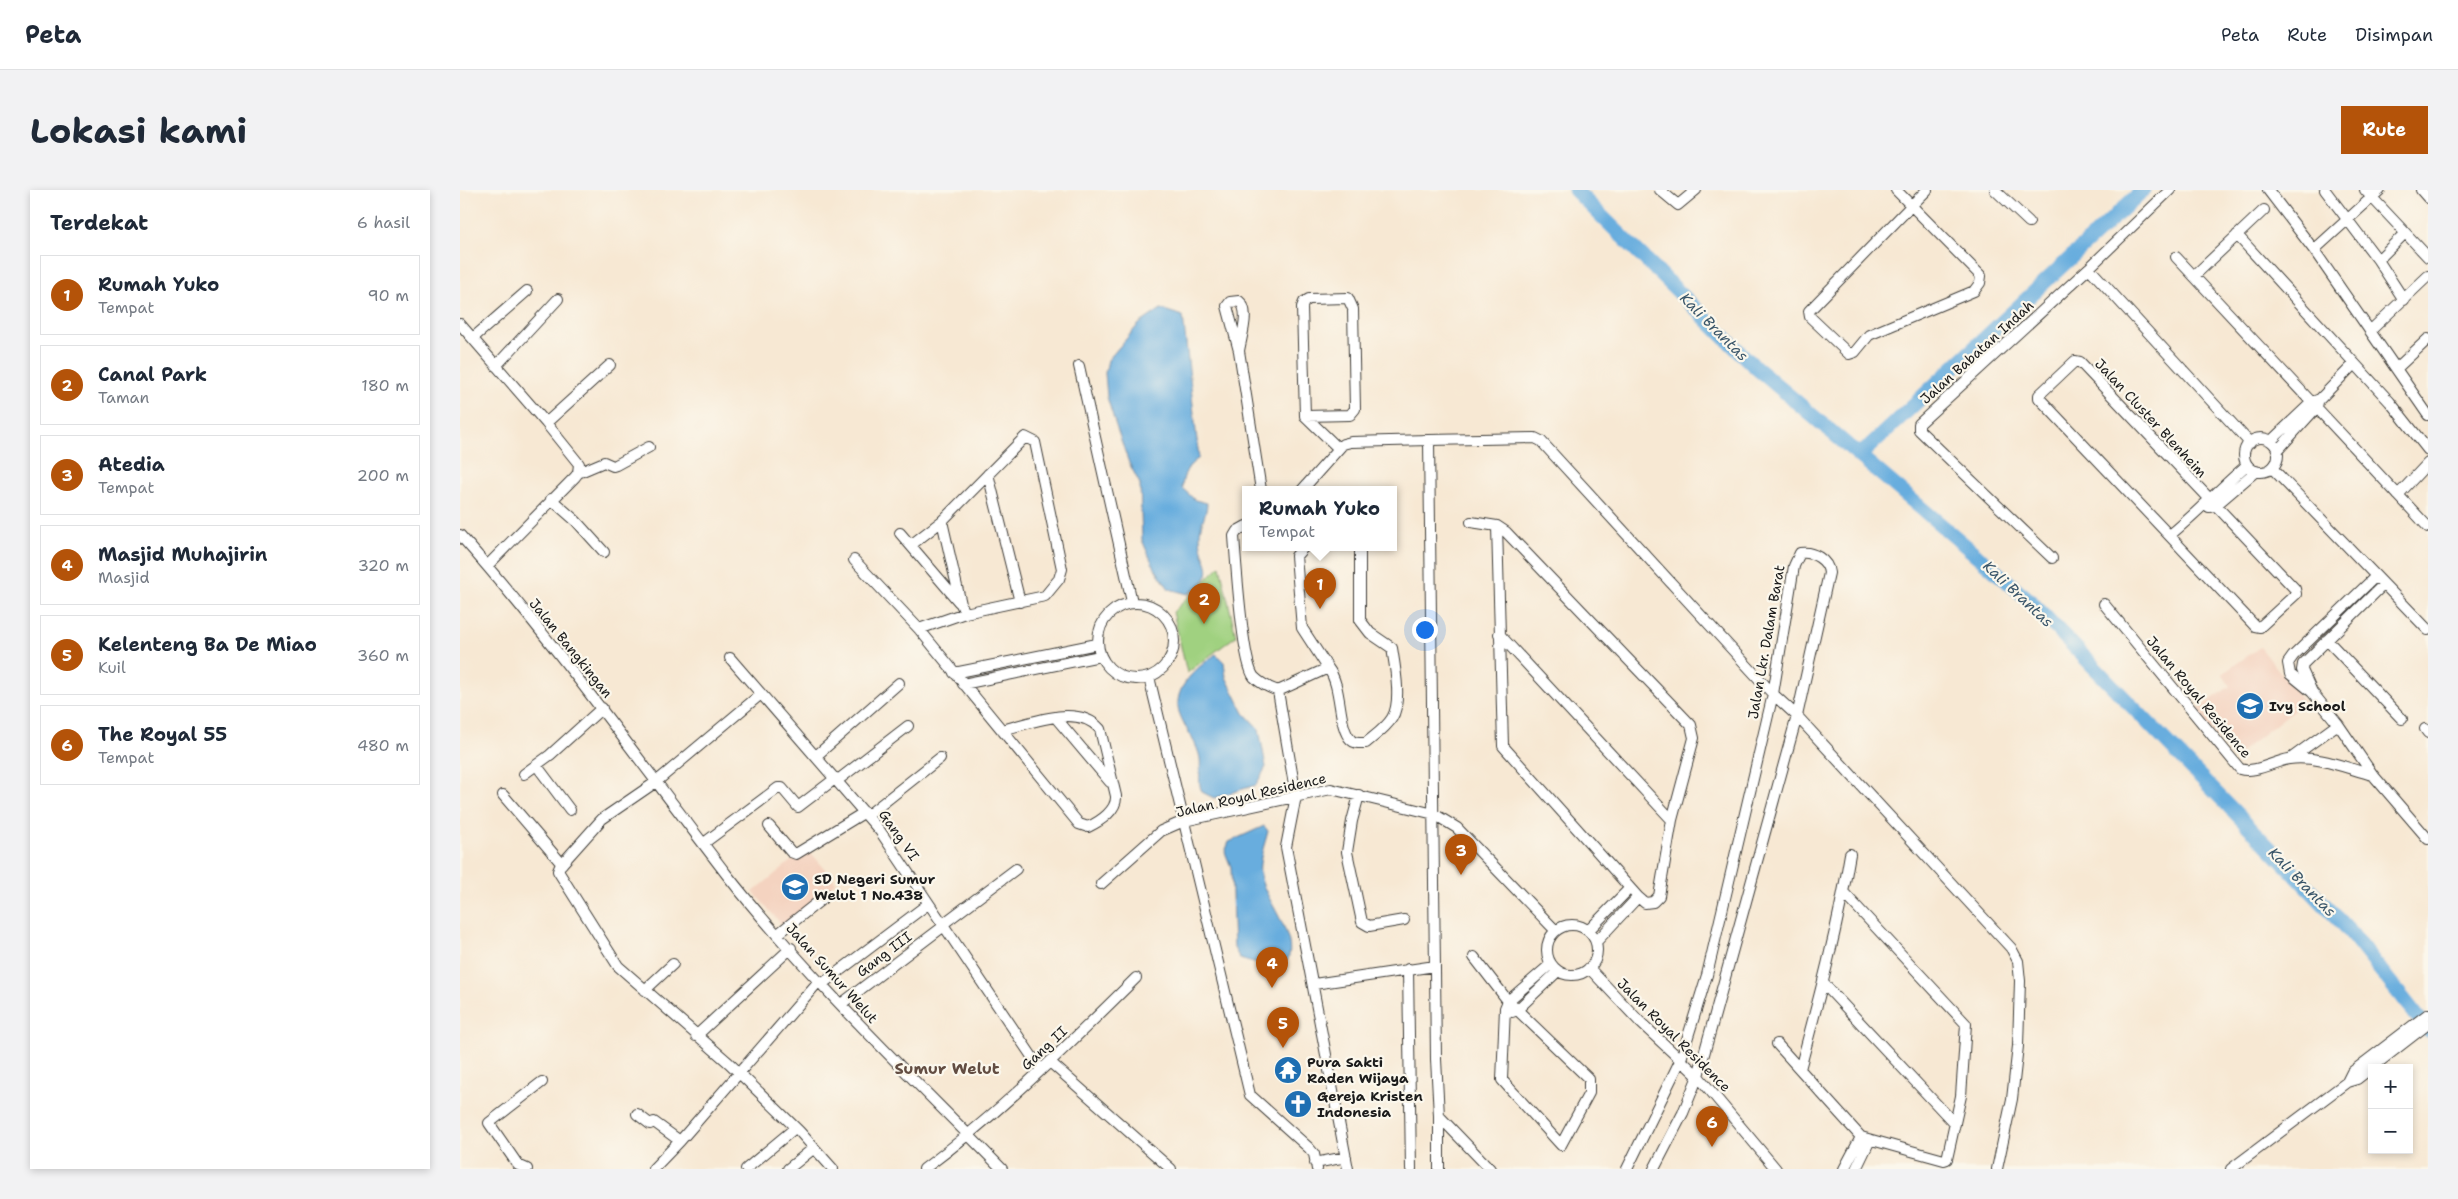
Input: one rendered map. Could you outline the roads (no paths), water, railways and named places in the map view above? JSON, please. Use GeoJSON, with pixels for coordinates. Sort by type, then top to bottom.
{"type":"FeatureCollection","features":[{"type":"Feature","properties":{"kind":"street"},"geometry":{"type":"LineString","coordinates":[[1660,190],[1678,205],[1696,190]]}},
{"type":"Feature","properties":{"kind":"street"},"geometry":{"type":"LineString","coordinates":[[1896,190],[1911,206],[1980,276],[1980,283],[1974,291],[1869,335],[1855,352],[1850,354],[1810,317],[1810,311],[1911,206],[1927,190]]}},
{"type":"Feature","properties":{"kind":"street"},"geometry":{"type":"LineString","coordinates":[[1995,190],[2029,222]]}},
{"type":"Feature","properties":{"kind":"street","name":"Jalan Babatan Indah"},"geometry":{"type":"LineString","coordinates":[[2052,558],[1919,430],[1918,424],[2089,268],[2170,190]]}},
{"type":"Feature","properties":{"kind":"street"},"geometry":{"type":"LineString","coordinates":[[2268,190],[2314,250],[2428,413]]}},
{"type":"Feature","properties":{"kind":"street"},"geometry":{"type":"LineString","coordinates":[[2325,190],[2378,260],[2404,300]]}},
{"type":"Feature","properties":{"kind":"street"},"geometry":{"type":"LineString","coordinates":[[2421,190],[2428,198]]}},
{"type":"Feature","properties":{"kind":"street"},"geometry":{"type":"LineString","coordinates":[[2314,250],[2348,219],[2372,192],[2405,233],[2428,257]]}},
{"type":"Feature","properties":{"kind":"street"},"geometry":{"type":"LineString","coordinates":[[2194,276],[2264,210]]}},
{"type":"Feature","properties":{"kind":"street"},"geometry":{"type":"LineString","coordinates":[[2378,260],[2405,233]]}},
{"type":"Feature","properties":{"kind":"street"},"geometry":{"type":"LineString","coordinates":[[2237,235],[2390,402],[2428,450]]}},
{"type":"Feature","properties":{"kind":"street"},"geometry":{"type":"LineString","coordinates":[[2176,257],[2316,403],[2428,526]]}},
{"type":"Feature","properties":{"kind":"street"},"geometry":{"type":"LineString","coordinates":[[2089,268],[2250,443]]}},
{"type":"Feature","properties":{"kind":"street"},"geometry":{"type":"LineString","coordinates":[[2370,330],[2428,276]]}},
{"type":"Feature","properties":{"kind":"street"},"geometry":{"type":"LineString","coordinates":[[473,338],[526,292]]}},
{"type":"Feature","properties":{"kind":"street"},"geometry":{"type":"LineString","coordinates":[[1305,416],[1350,415],[1356,409],[1354,309],[1348,298],[1310,299],[1304,302],[1302,307],[1305,416],[1338,448]]}},
{"type":"Feature","properties":{"kind":"street"},"geometry":{"type":"LineString","coordinates":[[496,366],[558,299]]}},
{"type":"Feature","properties":{"kind":"street"},"geometry":{"type":"LineString","coordinates":[[460,324],[576,458],[579,464],[578,473]]}},
{"type":"Feature","properties":{"kind":"street"},"geometry":{"type":"LineString","coordinates":[[2397,368],[2428,339]]}},
{"type":"Feature","properties":{"kind":"street"},"geometry":{"type":"LineString","coordinates":[[1239,350],[1260,486]]}},
{"type":"Feature","properties":{"kind":"street","name":"Jalan Cluster Blenheim"},"geometry":{"type":"LineString","coordinates":[[2075,362],[2080,362],[2209,504],[2296,591],[2260,627],[2255,626],[2170,535],[2039,398],[2038,395],[2075,362]]}},
{"type":"Feature","properties":{"kind":"street"},"geometry":{"type":"LineString","coordinates":[[2278,450],[2316,403],[2354,364]]}},
{"type":"Feature","properties":{"kind":"street"},"geometry":{"type":"LineString","coordinates":[[546,423],[610,365]]}},
{"type":"Feature","properties":{"kind":"street"},"geometry":{"type":"LineString","coordinates":[[1079,366],[1132,602]]}},
{"type":"Feature","properties":{"kind":"street"},"geometry":{"type":"LineString","coordinates":[[2271,441],[2316,403]]}},
{"type":"Feature","properties":{"kind":"street"},"geometry":{"type":"LineString","coordinates":[[911,545],[942,521],[1025,436],[1035,442],[1062,569],[1059,579],[1045,596],[1020,602],[963,608],[919,629]]}},
{"type":"Feature","properties":{"kind":"street"},"geometry":{"type":"LineString","coordinates":[[1305,486],[1338,448],[1350,442],[1538,439],[2011,948],[2018,961],[2020,981],[2018,1037],[2014,1082],[1997,1169]]}},
{"type":"Feature","properties":{"kind":"street"},"geometry":{"type":"LineString","coordinates":[[2257,439],[2271,441],[2278,450],[2278,461],[2272,468],[2264,473],[2251,468],[2244,457],[2245,449],[2250,443],[2257,439]]}},
{"type":"Feature","properties":{"kind":"street"},"geometry":{"type":"LineString","coordinates":[[1429,440],[1439,1169]]}},
{"type":"Feature","properties":{"kind":"street"},"geometry":{"type":"LineString","coordinates":[[487,566],[578,473],[604,462],[612,466],[649,447]]}},
{"type":"Feature","properties":{"kind":"street"},"geometry":{"type":"LineString","coordinates":[[2398,495],[2428,463]]}},
{"type":"Feature","properties":{"kind":"street"},"geometry":{"type":"LineString","coordinates":[[2170,535],[2251,468]]}},
{"type":"Feature","properties":{"kind":"street"},"geometry":{"type":"LineString","coordinates":[[2272,468],[2428,630]]}},
{"type":"Feature","properties":{"kind":"street"},"geometry":{"type":"LineString","coordinates":[[988,474],[1020,602]]}},
{"type":"Feature","properties":{"kind":"street"},"geometry":{"type":"LineString","coordinates":[[552,499],[576,521],[604,552]]}},
{"type":"Feature","properties":{"kind":"street"},"geometry":{"type":"LineString","coordinates":[[942,521],[963,608]]}},
{"type":"Feature","properties":{"kind":"street"},"geometry":{"type":"LineString","coordinates":[[1471,522],[1497,526],[1506,532],[1691,725],[1694,738],[1672,820],[1659,896],[1653,902],[1645,903],[1638,898],[1503,746],[1497,526]]}},
{"type":"Feature","properties":{"kind":"street"},"geometry":{"type":"LineString","coordinates":[[1242,528],[1234,536],[1240,607],[1249,667],[1255,678],[1278,691]]}},
{"type":"Feature","properties":{"kind":"street"},"geometry":{"type":"LineString","coordinates":[[900,533],[963,608]]}},
{"type":"Feature","properties":{"kind":"street","name":"Jalan Bangkingan"},"geometry":{"type":"LineString","coordinates":[[460,535],[602,708],[656,782]]}},
{"type":"Feature","properties":{"kind":"street"},"geometry":{"type":"LineString","coordinates":[[1300,551],[1296,556],[1302,628],[1335,676],[1346,731],[1350,739],[1357,743],[1366,743],[1391,720],[1396,711],[1397,678],[1392,648],[1370,633],[1360,620],[1360,551]]}},
{"type":"Feature","properties":{"kind":"street","name":"Jalan Lkr. Dalam Barat"},"geometry":{"type":"LineString","coordinates":[[1627,1169],[1681,1059],[1707,975],[1773,694],[1794,566],[1800,552],[1804,552],[1824,560],[1828,565],[1829,572],[1797,716],[1698,1076],[1683,1112],[1654,1169]]}},
{"type":"Feature","properties":{"kind":"street"},"geometry":{"type":"LineString","coordinates":[[854,560],[919,629],[1078,824],[1083,826],[1095,823],[1112,810],[1116,802],[1113,784],[1100,730],[1096,725],[1079,717],[1056,718],[1002,730]]}},
{"type":"Feature","properties":{"kind":"street"},"geometry":{"type":"LineString","coordinates":[[2375,576],[2288,662],[2290,674],[2316,697],[2338,724],[2373,775],[2428,839]]}},
{"type":"Feature","properties":{"kind":"street"},"geometry":{"type":"LineString","coordinates":[[2316,697],[2301,667],[2383,585]]}},
{"type":"Feature","properties":{"kind":"street"},"geometry":{"type":"LineString","coordinates":[[1132,602],[1146,604],[1158,610],[1168,620],[1173,633],[1174,647],[1170,660],[1161,670],[1149,677],[1135,679],[1120,676],[1108,668],[1100,656],[1097,644],[1098,632],[1102,621],[1115,609],[1132,602]]}},
{"type":"Feature","properties":{"kind":"street","name":"Jalan Royal Residence"},"geometry":{"type":"LineString","coordinates":[[2104,604],[2238,767],[2248,770],[2290,759],[2326,762],[2373,775]]}},
{"type":"Feature","properties":{"kind":"street"},"geometry":{"type":"LineString","coordinates":[[1499,634],[1672,820]]}},
{"type":"Feature","properties":{"kind":"street"},"geometry":{"type":"LineString","coordinates":[[2327,640],[2402,719]]}},
{"type":"Feature","properties":{"kind":"street"},"geometry":{"type":"LineString","coordinates":[[954,673],[1097,644]]}},
{"type":"Feature","properties":{"kind":"street"},"geometry":{"type":"LineString","coordinates":[[963,684],[1100,656]]}},
{"type":"Feature","properties":{"kind":"street","name":"Gang VI"},"geometry":{"type":"LineString","coordinates":[[730,658],[866,814],[905,867],[1041,1070]]}},
{"type":"Feature","properties":{"kind":"street"},"geometry":{"type":"LineString","coordinates":[[1278,691],[1328,668]]}},
{"type":"Feature","properties":{"kind":"street"},"geometry":{"type":"LineString","coordinates":[[1149,677],[1250,1096],[1309,1148],[1316,1166],[1346,1157]]}},
{"type":"Feature","properties":{"kind":"street"},"geometry":{"type":"LineString","coordinates":[[816,756],[900,683]]}},
{"type":"Feature","properties":{"kind":"street"},"geometry":{"type":"LineString","coordinates":[[1278,691],[1296,796],[1286,847],[1314,984],[1348,1169]]}},
{"type":"Feature","properties":{"kind":"street"},"geometry":{"type":"LineString","coordinates":[[762,694],[656,782],[602,819],[558,871],[618,966],[738,1072],[796,1128],[831,1168]]}},
{"type":"Feature","properties":{"kind":"street"},"geometry":{"type":"LineString","coordinates":[[524,774],[536,766],[602,708]]}},
{"type":"Feature","properties":{"kind":"street"},"geometry":{"type":"LineString","coordinates":[[1056,718],[1113,784]]}},
{"type":"Feature","properties":{"kind":"street","name":"Jalan Royal Residence"},"geometry":{"type":"LineString","coordinates":[[2290,759],[2338,724]]}},
{"type":"Feature","properties":{"kind":"street"},"geometry":{"type":"LineString","coordinates":[[704,843],[778,788],[782,788],[798,807],[908,726]]}},
{"type":"Feature","properties":{"kind":"street"},"geometry":{"type":"LineString","coordinates":[[769,826],[791,852],[796,854],[866,814],[940,758]]}},
{"type":"Feature","properties":{"kind":"street"},"geometry":{"type":"LineString","coordinates":[[536,766],[570,810]]}},
{"type":"Feature","properties":{"kind":"street","name":"Jalan Sumur Welut"},"geometry":{"type":"LineString","coordinates":[[656,782],[728,876],[778,934],[841,1004],[1002,1169]]}},
{"type":"Feature","properties":{"kind":"street","name":"Jalan Royal Residence"},"geometry":{"type":"LineString","coordinates":[[1101,884],[1162,831],[1184,820],[1331,789],[1434,814],[1457,828],[1556,931]]}},
{"type":"Feature","properties":{"kind":"street"},"geometry":{"type":"LineString","coordinates":[[502,795],[562,864]]}},
{"type":"Feature","properties":{"kind":"street"},"geometry":{"type":"LineString","coordinates":[[1359,795],[1347,852],[1362,922],[1369,926],[1404,920]]}},
{"type":"Feature","properties":{"kind":"street"},"geometry":{"type":"LineString","coordinates":[[1800,1068],[1823,983],[1844,893],[1850,854]]}},
{"type":"Feature","properties":{"kind":"street","name":"Gang III"},"geometry":{"type":"LineString","coordinates":[[841,1004],[1016,869]]}},
{"type":"Feature","properties":{"kind":"street"},"geometry":{"type":"LineString","coordinates":[[1588,931],[1630,888]]}},
{"type":"Feature","properties":{"kind":"street"},"geometry":{"type":"LineString","coordinates":[[1777,1044],[1866,1138],[1944,1160],[1949,1155],[1961,1096],[1966,1028],[1964,1020],[1844,893]]}},
{"type":"Feature","properties":{"kind":"street"},"geometry":{"type":"LineString","coordinates":[[778,934],[827,895]]}},
{"type":"Feature","properties":{"kind":"street"},"geometry":{"type":"LineString","coordinates":[[1596,942],[1638,898]]}},
{"type":"Feature","properties":{"kind":"street"},"geometry":{"type":"LineString","coordinates":[[658,1167],[738,1072],[821,982],[928,904]]}},
{"type":"Feature","properties":{"kind":"street"},"geometry":{"type":"LineString","coordinates":[[1572,925],[1588,931],[1596,942],[1597,951],[1595,960],[1589,968],[1574,974],[1555,968],[1547,947],[1556,931],[1572,925]]}},
{"type":"Feature","properties":{"kind":"street"},"geometry":{"type":"LineString","coordinates":[[696,1036],[791,948]]}},
{"type":"Feature","properties":{"kind":"street"},"geometry":{"type":"LineString","coordinates":[[1474,957],[1508,1001],[1589,1078],[1590,1092],[1561,1145],[1504,1084],[1504,1015],[1508,1001],[1555,968]]}},
{"type":"Feature","properties":{"kind":"street"},"geometry":{"type":"LineString","coordinates":[[644,990],[673,964]]}},
{"type":"Feature","properties":{"kind":"street"},"geometry":{"type":"LineString","coordinates":[[1314,984],[1435,966]]}},
{"type":"Feature","properties":{"kind":"street"},"geometry":{"type":"LineString","coordinates":[[1504,1015],[1517,1010],[1555,968]]}},
{"type":"Feature","properties":{"kind":"street","name":"Jalan Royal Residence"},"geometry":{"type":"LineString","coordinates":[[1589,968],[1640,1022],[1698,1076],[1776,1169]]}},
{"type":"Feature","properties":{"kind":"street"},"geometry":{"type":"LineString","coordinates":[[1408,969],[1411,1169]]}},
{"type":"Feature","properties":{"kind":"street","name":"Gang II"},"geometry":{"type":"LineString","coordinates":[[924,1169],[969,1136],[1050,1062],[1136,978]]}},
{"type":"Feature","properties":{"kind":"street"},"geometry":{"type":"LineString","coordinates":[[1823,983],[1955,1124]]}},
{"type":"Feature","properties":{"kind":"street"},"geometry":{"type":"LineString","coordinates":[[2231,1169],[2347,1082],[2352,1072],[2364,1068],[2427,1018]]}},
{"type":"Feature","properties":{"kind":"street"},"geometry":{"type":"LineString","coordinates":[[1050,1062],[1171,1169]]}},
{"type":"Feature","properties":{"kind":"street"},"geometry":{"type":"LineString","coordinates":[[527,1169],[518,1165],[488,1123],[542,1082]]}},
{"type":"Feature","properties":{"kind":"street"},"geometry":{"type":"LineString","coordinates":[[637,1114],[650,1124],[654,1122],[680,1142]]}},
{"type":"Feature","properties":{"kind":"street"},"geometry":{"type":"LineString","coordinates":[[1439,1116],[1490,1169]]}},
{"type":"Feature","properties":{"kind":"street"},"geometry":{"type":"LineString","coordinates":[[746,1169],[796,1128]]}},
{"type":"Feature","properties":{"kind":"street"},"geometry":{"type":"LineString","coordinates":[[1844,1169],[1866,1138]]}},
{"type":"Feature","properties":{"kind":"street"},"geometry":{"type":"LineString","coordinates":[[1856,1169],[1866,1138]]}},
{"type":"Feature","properties":{"kind":"street"},"geometry":{"type":"LineString","coordinates":[[788,1169],[814,1148]]}},
{"type":"Feature","properties":{"kind":"water"},"geometry":{"type":"Polygon","coordinates":[[[1161,309],[1183,316],[1199,458],[1186,471],[1182,488],[1195,500],[1207,503],[1200,537],[1207,573],[1199,586],[1188,594],[1169,589],[1154,567],[1142,540],[1140,484],[1129,463],[1107,397],[1105,373],[1108,360],[1139,324],[1161,309]]]}},
{"type":"Feature","properties":{"kind":"water"},"geometry":{"type":"Polygon","coordinates":[[[1216,654],[1224,662],[1226,677],[1244,713],[1259,729],[1266,767],[1256,785],[1214,798],[1202,792],[1200,787],[1199,754],[1181,718],[1178,703],[1179,694],[1188,678],[1216,654]]]}},
{"type":"Feature","properties":{"kind":"water"},"geometry":{"type":"Polygon","coordinates":[[[1264,826],[1268,831],[1261,858],[1260,874],[1267,894],[1285,929],[1290,951],[1287,961],[1260,965],[1240,959],[1234,948],[1231,867],[1225,852],[1229,842],[1264,826]]]}},
{"type":"Feature","properties":{"kind":"waterway","name":"Kali Brantas"},"geometry":{"type":"LineString","coordinates":[[1575,190],[1753,365],[2028,599],[2347,928],[2428,1030]]}},
{"type":"Feature","properties":{"kind":"waterway"},"geometry":{"type":"LineString","coordinates":[[1859,456],[2143,190]]}},
{"type":"Feature","properties":{"kind":"place","name":"Rumah Yuko"},"geometry":{"type":"Point","coordinates":[1320,609]}},
{"type":"Feature","properties":{"kind":"place","name":"Canal Park"},"geometry":{"type":"Point","coordinates":[1204,624]}},
{"type":"Feature","properties":{"kind":"place","name":"Ivy School"},"geometry":{"type":"Point","coordinates":[2250,706]}},
{"type":"Feature","properties":{"kind":"place","name":"Atedia"},"geometry":{"type":"Point","coordinates":[1461,875]}},
{"type":"Feature","properties":{"kind":"place","name":"SD Negeri Sumur Welut 1 No.438"},"geometry":{"type":"Point","coordinates":[795,887]}},
{"type":"Feature","properties":{"kind":"place","name":"Masjid Muhajirin"},"geometry":{"type":"Point","coordinates":[1272,988]}},
{"type":"Feature","properties":{"kind":"place","name":"Kelenteng Ba De Miao"},"geometry":{"type":"Point","coordinates":[1283,1048]}},
{"type":"Feature","properties":{"kind":"place","name":"Pura Sakti Raden Wijaya"},"geometry":{"type":"Point","coordinates":[1288,1070]}},
{"type":"Feature","properties":{"kind":"place","name":"Gereja Kristen Indonesia"},"geometry":{"type":"Point","coordinates":[1298,1104]}},
{"type":"Feature","properties":{"kind":"place","name":"The Royal 55"},"geometry":{"type":"Point","coordinates":[1712,1147]}},
{"type":"Feature","properties":{"kind":"district","name":"Sumur Welut"},"geometry":{"type":"Point","coordinates":[947,1068]}}]}
